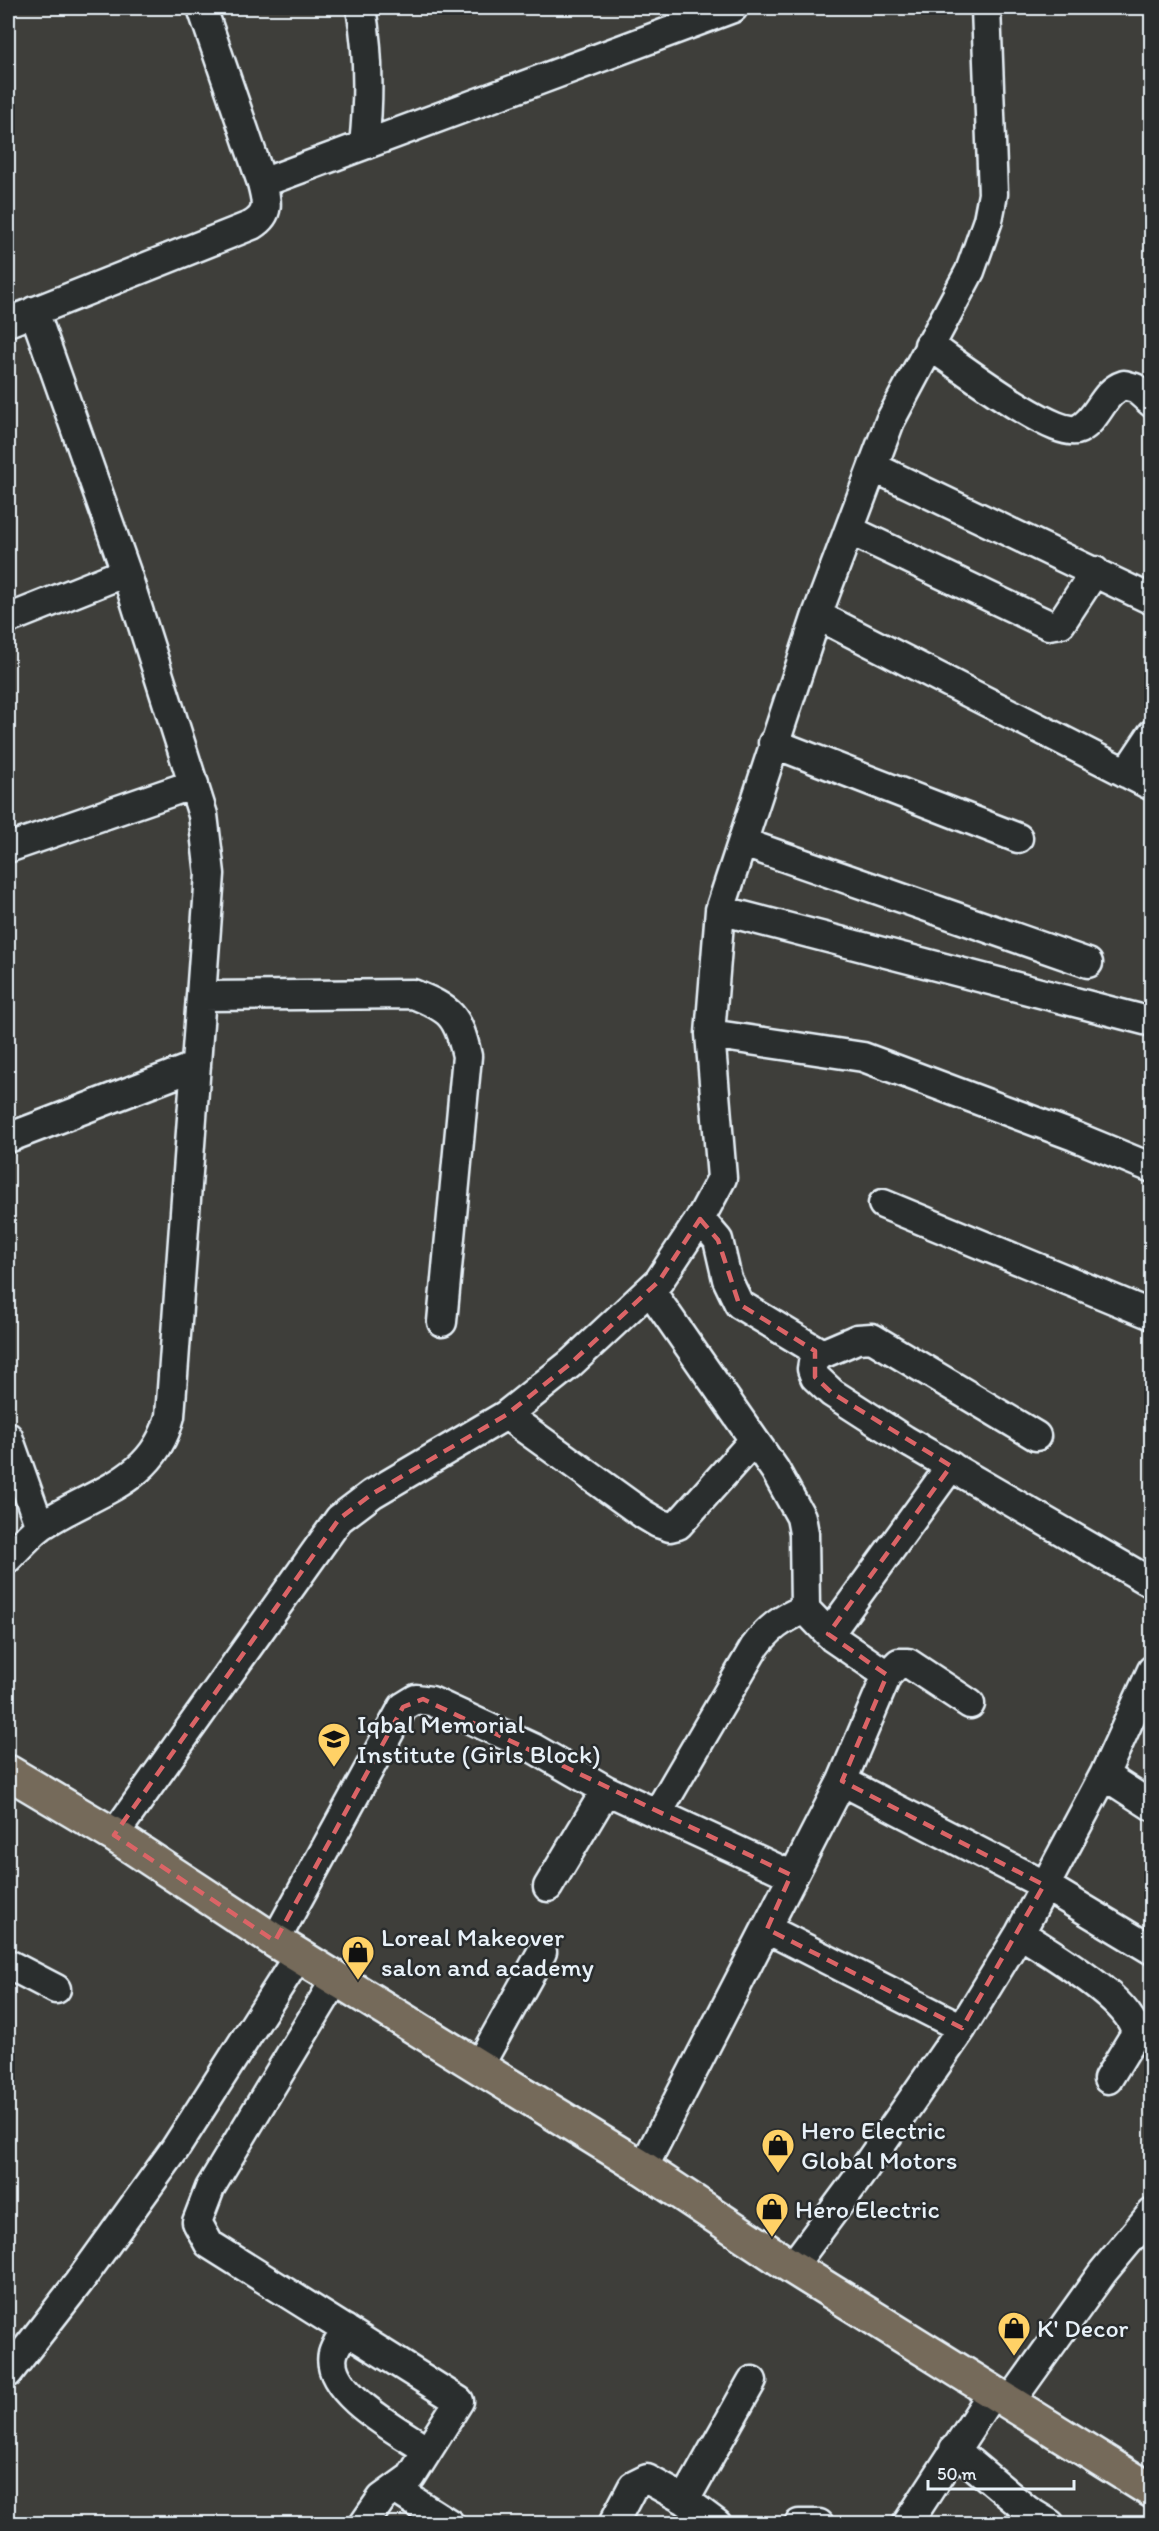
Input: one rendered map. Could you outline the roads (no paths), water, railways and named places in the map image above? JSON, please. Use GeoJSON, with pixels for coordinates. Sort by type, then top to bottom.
{"type":"FeatureCollection","features":[{"type":"Feature","properties":{"kind":"main road"},"geometry":{"type":"LineString","coordinates":[[8,1772],[114,1835],[287,1948],[643,2168],[792,2267],[1152,2491]]}},
{"type":"Feature","properties":{"kind":"street"},"geometry":{"type":"LineString","coordinates":[[8,322],[252,225],[262,219],[267,210],[262,183],[202,8]]}},
{"type":"Feature","properties":{"kind":"street"},"geometry":{"type":"LineString","coordinates":[[361,8],[367,62],[368,108],[364,145]]}},
{"type":"Feature","properties":{"kind":"street"},"geometry":{"type":"LineString","coordinates":[[262,183],[733,8]]}},
{"type":"Feature","properties":{"kind":"street"},"geometry":{"type":"LineString","coordinates":[[114,1835],[339,1519],[372,1494],[506,1415],[570,1364],[659,1281],[700,1219],[722,1178],[710,1034],[720,910],[744,843],[773,743],[817,615],[890,421],[970,271],[988,220],[993,194],[988,9]]}},
{"type":"Feature","properties":{"kind":"street"},"geometry":{"type":"LineString","coordinates":[[8,1558],[40,1527],[135,1473],[159,1449],[167,1430],[170,1416],[203,996],[210,873],[203,815],[194,784],[126,572],[34,310]]}},
{"type":"Feature","properties":{"kind":"street"},"geometry":{"type":"LineString","coordinates":[[929,345],[1011,401],[1062,430],[1071,432],[1081,429],[1109,393],[1124,385],[1135,388],[1152,403]]}},
{"type":"Feature","properties":{"kind":"street"},"geometry":{"type":"LineString","coordinates":[[873,467],[1152,600]]}},
{"type":"Feature","properties":{"kind":"street"},"geometry":{"type":"LineString","coordinates":[[849,530],[1049,626],[1061,623],[1095,571]]}},
{"type":"Feature","properties":{"kind":"street"},"geometry":{"type":"LineString","coordinates":[[8,619],[126,572]]}},
{"type":"Feature","properties":{"kind":"street"},"geometry":{"type":"LineString","coordinates":[[817,615],[1152,786]]}},
{"type":"Feature","properties":{"kind":"street"},"geometry":{"type":"LineString","coordinates":[[1126,773],[1152,734]]}},
{"type":"Feature","properties":{"kind":"street"},"geometry":{"type":"LineString","coordinates":[[773,743],[1018,838]]}},
{"type":"Feature","properties":{"kind":"street"},"geometry":{"type":"LineString","coordinates":[[8,848],[194,784]]}},
{"type":"Feature","properties":{"kind":"street"},"geometry":{"type":"LineString","coordinates":[[744,843],[1088,963]]}},
{"type":"Feature","properties":{"kind":"street"},"geometry":{"type":"LineString","coordinates":[[720,910],[1152,1022]]}},
{"type":"Feature","properties":{"kind":"street"},"geometry":{"type":"LineString","coordinates":[[203,996],[413,994],[442,1006],[460,1029],[467,1056],[442,1322]]}},
{"type":"Feature","properties":{"kind":"street"},"geometry":{"type":"LineString","coordinates":[[710,1034],[863,1057],[1074,1136],[1152,1168]]}},
{"type":"Feature","properties":{"kind":"street"},"geometry":{"type":"LineString","coordinates":[[8,1138],[196,1066]]}},
{"type":"Feature","properties":{"kind":"street"},"geometry":{"type":"LineString","coordinates":[[883,1204],[1152,1315]]}},
{"type":"Feature","properties":{"kind":"street"},"geometry":{"type":"LineString","coordinates":[[700,1219],[718,1240],[727,1279],[739,1304],[822,1354],[857,1339],[872,1338],[1036,1436]]}},
{"type":"Feature","properties":{"kind":"street"},"geometry":{"type":"LineString","coordinates":[[650,1290],[775,1470],[801,1517],[804,1533],[805,1610],[829,1634],[887,1675]]}},
{"type":"Feature","properties":{"kind":"street"},"geometry":{"type":"LineString","coordinates":[[814,1351],[812,1369],[815,1377],[832,1393],[951,1466],[1152,1583]]}},
{"type":"Feature","properties":{"kind":"street"},"geometry":{"type":"LineString","coordinates":[[506,1415],[643,1514],[670,1527],[678,1525],[754,1440]]}},
{"type":"Feature","properties":{"kind":"street"},"geometry":{"type":"LineString","coordinates":[[8,1437],[40,1527]]}},
{"type":"Feature","properties":{"kind":"street"},"geometry":{"type":"LineString","coordinates":[[829,1634],[951,1466]]}},
{"type":"Feature","properties":{"kind":"street"},"geometry":{"type":"LineString","coordinates":[[657,1814],[754,1648],[770,1627],[781,1619],[805,1610]]}},
{"type":"Feature","properties":{"kind":"street"},"geometry":{"type":"LineString","coordinates":[[643,2168],[767,1929],[791,1875],[842,1781],[887,1675],[899,1663],[908,1663],[970,1704]]}},
{"type":"Feature","properties":{"kind":"street"},"geometry":{"type":"LineString","coordinates":[[792,2267],[858,2178],[962,2028],[1020,1933],[1104,1775],[1152,1670]]}},
{"type":"Feature","properties":{"kind":"street"},"geometry":{"type":"LineString","coordinates":[[8,2373],[79,2282],[175,2148],[287,1948],[403,1707],[412,1700],[431,1701],[512,1738],[606,1790],[791,1875]]}},
{"type":"Feature","properties":{"kind":"street"},"geometry":{"type":"LineString","coordinates":[[1104,1775],[1152,1806]]}},
{"type":"Feature","properties":{"kind":"street"},"geometry":{"type":"LineString","coordinates":[[842,1781],[1044,1885],[1152,1950]]}},
{"type":"Feature","properties":{"kind":"street"},"geometry":{"type":"LineString","coordinates":[[548,1887],[606,1790]]}},
{"type":"Feature","properties":{"kind":"street"},"geometry":{"type":"LineString","coordinates":[[767,1929],[962,2028]]}},
{"type":"Feature","properties":{"kind":"street"},"geometry":{"type":"LineString","coordinates":[[1020,1933],[1103,1991],[1130,2016],[1136,2033],[1108,2079]]}},
{"type":"Feature","properties":{"kind":"street"},"geometry":{"type":"LineString","coordinates":[[479,2066],[542,1952]]}},
{"type":"Feature","properties":{"kind":"street"},"geometry":{"type":"LineString","coordinates":[[8,1964],[56,1989]]}},
{"type":"Feature","properties":{"kind":"street"},"geometry":{"type":"LineString","coordinates":[[336,1978],[210,2188],[197,2222],[209,2244],[459,2401],[411,2477],[382,2498],[364,2523]]}},
{"type":"Feature","properties":{"kind":"street"},"geometry":{"type":"LineString","coordinates":[[907,2523],[954,2449],[1002,2397],[1152,2212]]}},
{"type":"Feature","properties":{"kind":"street"},"geometry":{"type":"LineString","coordinates":[[345,2329],[332,2356],[338,2381],[354,2401],[427,2450]]}},
{"type":"Feature","properties":{"kind":"street"},"geometry":{"type":"LineString","coordinates":[[685,2500],[752,2381]]}},
{"type":"Feature","properties":{"kind":"street"},"geometry":{"type":"LineString","coordinates":[[954,2449],[1028,2510],[1050,2523]]}},
{"type":"Feature","properties":{"kind":"street"},"geometry":{"type":"LineString","coordinates":[[613,2523],[626,2496],[639,2481],[647,2479],[685,2500],[717,2523]]}},
{"type":"Feature","properties":{"kind":"street"},"geometry":{"type":"LineString","coordinates":[[395,2489],[450,2523]]}},
{"type":"Feature","properties":{"kind":"street"},"geometry":{"type":"LineString","coordinates":[[799,2523],[819,2523]]}},
{"type":"Feature","properties":{"kind":"place","name":"Iqbal Memorial Institute (Girls Block)"},"geometry":{"type":"Point","coordinates":[334,1768]}},
{"type":"Feature","properties":{"kind":"place","name":"Loreal Makeover salon and academy"},"geometry":{"type":"Point","coordinates":[358,1981]}},
{"type":"Feature","properties":{"kind":"place","name":"Hero Electric Global Motors"},"geometry":{"type":"Point","coordinates":[778,2174]}},
{"type":"Feature","properties":{"kind":"place","name":"Hero Electric"},"geometry":{"type":"Point","coordinates":[772,2238]}},
{"type":"Feature","properties":{"kind":"place","name":"K' Decor"},"geometry":{"type":"Point","coordinates":[1014,2357]}}]}
